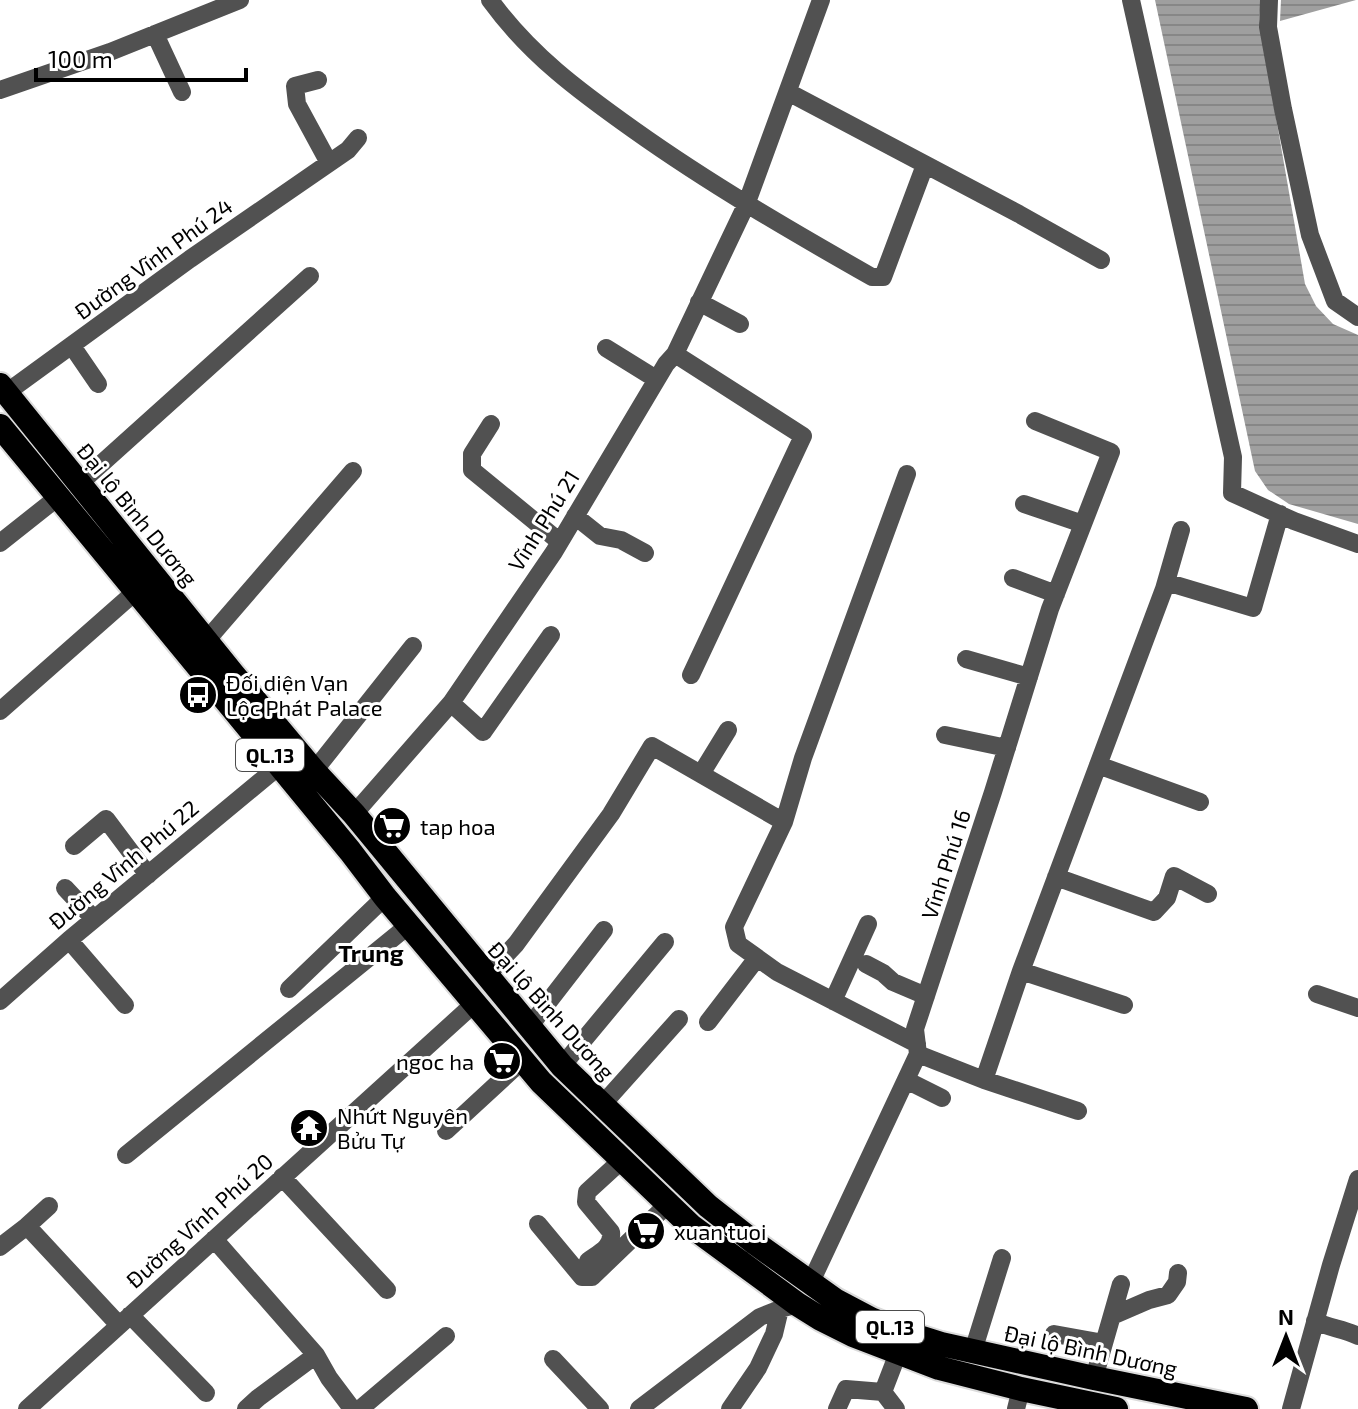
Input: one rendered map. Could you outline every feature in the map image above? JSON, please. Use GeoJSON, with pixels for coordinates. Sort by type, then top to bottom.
{"type":"FeatureCollection","features":[{"type":"Feature","properties":{"kind":"highway","name":"Đại lộ Bình Dương"},"geometry":{"type":"LineString","coordinates":[[3,389],[206,641],[562,1066],[708,1206],[835,1300],[903,1332],[973,1351],[1246,1409]]}},
{"type":"Feature","properties":{"kind":"highway","name":"QL.13"},"geometry":{"type":"LineString","coordinates":[[0,426],[385,897],[541,1082],[691,1226],[788,1306],[853,1335],[1018,1399],[1116,1409]]}},
{"type":"Feature","properties":{"kind":"highway"},"geometry":{"type":"LineString","coordinates":[[335,833],[354,814]]}},
{"type":"Feature","properties":{"kind":"street"},"geometry":{"type":"LineString","coordinates":[[0,90],[110,52],[240,0]]}},
{"type":"Feature","properties":{"kind":"street"},"geometry":{"type":"LineString","coordinates":[[490,0],[516,34],[587,96],[670,156],[746,205],[872,277],[883,277],[925,165]]}},
{"type":"Feature","properties":{"kind":"street"},"geometry":{"type":"LineString","coordinates":[[1131,0],[1233,457],[1232,493],[1358,544]]}},
{"type":"Feature","properties":{"kind":"street"},"geometry":{"type":"LineString","coordinates":[[1269,0],[1268,27],[1310,235],[1335,301],[1358,317]]}},
{"type":"Feature","properties":{"kind":"street","name":"Vĩnh Phú 21"},"geometry":{"type":"LineString","coordinates":[[354,814],[451,703],[560,542],[656,379],[675,354],[746,205],[821,1]]}},
{"type":"Feature","properties":{"kind":"street"},"geometry":{"type":"LineString","coordinates":[[155,34],[182,92]]}},
{"type":"Feature","properties":{"kind":"street"},"geometry":{"type":"LineString","coordinates":[[318,80],[295,86],[297,104],[329,163]]}},
{"type":"Feature","properties":{"kind":"street"},"geometry":{"type":"LineString","coordinates":[[788,92],[1101,260]]}},
{"type":"Feature","properties":{"kind":"street","name":"Đường Vĩnh Phú 24"},"geometry":{"type":"LineString","coordinates":[[3,389],[72,346],[190,259],[348,150],[358,138]]}},
{"type":"Feature","properties":{"kind":"street"},"geometry":{"type":"LineString","coordinates":[[80,483],[310,276]]}},
{"type":"Feature","properties":{"kind":"street"},"geometry":{"type":"LineString","coordinates":[[699,302],[740,324]]}},
{"type":"Feature","properties":{"kind":"street"},"geometry":{"type":"LineString","coordinates":[[72,346],[98,384]]}},
{"type":"Feature","properties":{"kind":"street"},"geometry":{"type":"LineString","coordinates":[[606,348],[656,379]]}},
{"type":"Feature","properties":{"kind":"street"},"geometry":{"type":"LineString","coordinates":[[675,354],[803,436],[691,675]]}},
{"type":"Feature","properties":{"kind":"street","name":"Vĩnh Phú 16"},"geometry":{"type":"LineString","coordinates":[[811,1282],[918,1049],[915,1029],[1056,594],[1111,452],[1035,421]]}},
{"type":"Feature","properties":{"kind":"street"},"geometry":{"type":"LineString","coordinates":[[491,424],[472,454],[472,470],[560,542]]}},
{"type":"Feature","properties":{"kind":"street"},"geometry":{"type":"LineString","coordinates":[[206,641],[353,471]]}},
{"type":"Feature","properties":{"kind":"street"},"geometry":{"type":"LineString","coordinates":[[907,474],[803,758],[784,822],[734,927],[738,944],[777,972],[918,1049],[984,1080],[1078,1111]]}},
{"type":"Feature","properties":{"kind":"street"},"geometry":{"type":"LineString","coordinates":[[0,543],[58,497]]}},
{"type":"Feature","properties":{"kind":"street"},"geometry":{"type":"LineString","coordinates":[[1024,504],[1083,524]]}},
{"type":"Feature","properties":{"kind":"street"},"geometry":{"type":"LineString","coordinates":[[1166,582],[1253,608],[1280,514]]}},
{"type":"Feature","properties":{"kind":"street"},"geometry":{"type":"LineString","coordinates":[[575,516],[600,536],[621,540],[645,553]]}},
{"type":"Feature","properties":{"kind":"street"},"geometry":{"type":"LineString","coordinates":[[984,1080],[1021,971],[1166,582],[1181,530]]}},
{"type":"Feature","properties":{"kind":"street"},"geometry":{"type":"LineString","coordinates":[[1013,578],[1056,594]]}},
{"type":"Feature","properties":{"kind":"street"},"geometry":{"type":"LineString","coordinates":[[0,711],[135,592]]}},
{"type":"Feature","properties":{"kind":"street"},"geometry":{"type":"LineString","coordinates":[[451,703],[483,732],[551,635]]}},
{"type":"Feature","properties":{"kind":"street"},"geometry":{"type":"LineString","coordinates":[[314,771],[413,646]]}},
{"type":"Feature","properties":{"kind":"street"},"geometry":{"type":"LineString","coordinates":[[966,659],[1029,677]]}},
{"type":"Feature","properties":{"kind":"street"},"geometry":{"type":"LineString","coordinates":[[701,774],[728,730]]}},
{"type":"Feature","properties":{"kind":"street"},"geometry":{"type":"LineString","coordinates":[[945,735],[1007,748]]}},
{"type":"Feature","properties":{"kind":"street"},"geometry":{"type":"LineString","coordinates":[[486,976],[516,944],[611,814],[654,742],[701,774],[784,822]]}},
{"type":"Feature","properties":{"kind":"street"},"geometry":{"type":"LineString","coordinates":[[1098,765],[1200,802]]}},
{"type":"Feature","properties":{"kind":"street","name":"Đường Vĩnh Phú 22"},"geometry":{"type":"LineString","coordinates":[[0,1001],[279,766]]}},
{"type":"Feature","properties":{"kind":"street"},"geometry":{"type":"LineString","coordinates":[[74,846],[106,819],[148,875]]}},
{"type":"Feature","properties":{"kind":"street"},"geometry":{"type":"LineString","coordinates":[[1056,877],[1154,912],[1167,898],[1174,876],[1208,894]]}},
{"type":"Feature","properties":{"kind":"street"},"geometry":{"type":"LineString","coordinates":[[65,888],[94,919]]}},
{"type":"Feature","properties":{"kind":"street"},"geometry":{"type":"LineString","coordinates":[[289,989],[385,897]]}},
{"type":"Feature","properties":{"kind":"street"},"geometry":{"type":"LineString","coordinates":[[833,1001],[868,924]]}},
{"type":"Feature","properties":{"kind":"street"},"geometry":{"type":"LineString","coordinates":[[126,1155],[409,925]]}},
{"type":"Feature","properties":{"kind":"street"},"geometry":{"type":"LineString","coordinates":[[529,1027],[604,930]]}},
{"type":"Feature","properties":{"kind":"street"},"geometry":{"type":"LineString","coordinates":[[69,940],[125,1005]]}},
{"type":"Feature","properties":{"kind":"street"},"geometry":{"type":"LineString","coordinates":[[562,1066],[665,942]]}},
{"type":"Feature","properties":{"kind":"street"},"geometry":{"type":"LineString","coordinates":[[708,1022],[757,958]]}},
{"type":"Feature","properties":{"kind":"street"},"geometry":{"type":"LineString","coordinates":[[866,964],[893,982],[926,996]]}},
{"type":"Feature","properties":{"kind":"street"},"geometry":{"type":"LineString","coordinates":[[1021,971],[1124,1005]]}},
{"type":"Feature","properties":{"kind":"street"},"geometry":{"type":"LineString","coordinates":[[1317,994],[1358,1008]]}},
{"type":"Feature","properties":{"kind":"street","name":"Đường Vĩnh Phú 20"},"geometry":{"type":"LineString","coordinates":[[27,1409],[475,1003]]}},
{"type":"Feature","properties":{"kind":"street"},"geometry":{"type":"LineString","coordinates":[[602,1105],[679,1019]]}},
{"type":"Feature","properties":{"kind":"street"},"geometry":{"type":"LineString","coordinates":[[446,1131],[523,1060]]}},
{"type":"Feature","properties":{"kind":"street"},"geometry":{"type":"LineString","coordinates":[[906,1080],[942,1098]]}},
{"type":"Feature","properties":{"kind":"street"},"geometry":{"type":"LineString","coordinates":[[588,1261],[608,1246],[612,1238],[611,1232],[586,1202],[587,1192],[622,1160]]}},
{"type":"Feature","properties":{"kind":"street"},"geometry":{"type":"LineString","coordinates":[[282,1177],[387,1290]]}},
{"type":"Feature","properties":{"kind":"street"},"geometry":{"type":"LineString","coordinates":[[1291,1409],[1358,1179]]}},
{"type":"Feature","properties":{"kind":"street"},"geometry":{"type":"LineString","coordinates":[[538,1224],[582,1277],[592,1277],[668,1204]]}},
{"type":"Feature","properties":{"kind":"street"},"geometry":{"type":"LineString","coordinates":[[0,1247],[49,1206]]}},
{"type":"Feature","properties":{"kind":"street"},"geometry":{"type":"LineString","coordinates":[[27,1226],[124,1320],[206,1393]]}},
{"type":"Feature","properties":{"kind":"street"},"geometry":{"type":"LineString","coordinates":[[214,1239],[316,1355],[350,1406],[357,1409],[446,1336]]}},
{"type":"Feature","properties":{"kind":"street"},"geometry":{"type":"LineString","coordinates":[[973,1351],[1002,1258]]}},
{"type":"Feature","properties":{"kind":"street"},"geometry":{"type":"LineString","coordinates":[[1112,1316],[1168,1295],[1177,1282],[1178,1273]]}},
{"type":"Feature","properties":{"kind":"street"},"geometry":{"type":"LineString","coordinates":[[1094,1378],[1121,1284]]}},
{"type":"Feature","properties":{"kind":"street"},"geometry":{"type":"LineString","coordinates":[[639,1409],[760,1317],[788,1306]]}},
{"type":"Feature","properties":{"kind":"street"},"geometry":{"type":"LineString","coordinates":[[730,1409],[758,1368],[788,1306]]}},
{"type":"Feature","properties":{"kind":"street"},"geometry":{"type":"LineString","coordinates":[[1315,1321],[1358,1336]]}},
{"type":"Feature","properties":{"kind":"street"},"geometry":{"type":"LineString","coordinates":[[1054,1334],[1104,1343]]}},
{"type":"Feature","properties":{"kind":"street"},"geometry":{"type":"LineString","coordinates":[[883,1392],[898,1353]]}},
{"type":"Feature","properties":{"kind":"street"},"geometry":{"type":"LineString","coordinates":[[246,1409],[316,1355]]}},
{"type":"Feature","properties":{"kind":"street"},"geometry":{"type":"LineString","coordinates":[[553,1359],[600,1409]]}},
{"type":"Feature","properties":{"kind":"street"},"geometry":{"type":"LineString","coordinates":[[837,1409],[846,1389],[883,1392],[896,1409]]}},
{"type":"Feature","properties":{"kind":"shaded area"},"geometry":{"type":"Polygon","coordinates":[[[1155,0],[1261,0],[1259,20],[1305,284],[1316,306],[1333,324],[1358,335],[1358,524],[1289,504],[1268,490],[1255,471],[1155,0]]]}},
{"type":"Feature","properties":{"kind":"shaded area"},"geometry":{"type":"Polygon","coordinates":[[[1281,0],[1356,0],[1280,21],[1281,0]]]}},
{"type":"Feature","properties":{"kind":"place","name":"Đối diện Vạn Lộc Phát Palace"},"geometry":{"type":"Point","coordinates":[198,695]}},
{"type":"Feature","properties":{"kind":"place","name":"tap hoa"},"geometry":{"type":"Point","coordinates":[392,826]}},
{"type":"Feature","properties":{"kind":"place","name":"ngoc ha"},"geometry":{"type":"Point","coordinates":[502,1061]}},
{"type":"Feature","properties":{"kind":"place","name":"Nhứt Nguyên Bửu Tự"},"geometry":{"type":"Point","coordinates":[309,1128]}},
{"type":"Feature","properties":{"kind":"place","name":"xuan tuoi"},"geometry":{"type":"Point","coordinates":[646,1231]}},
{"type":"Feature","properties":{"kind":"district","name":"Trung"},"geometry":{"type":"Point","coordinates":[371,952]}}]}
